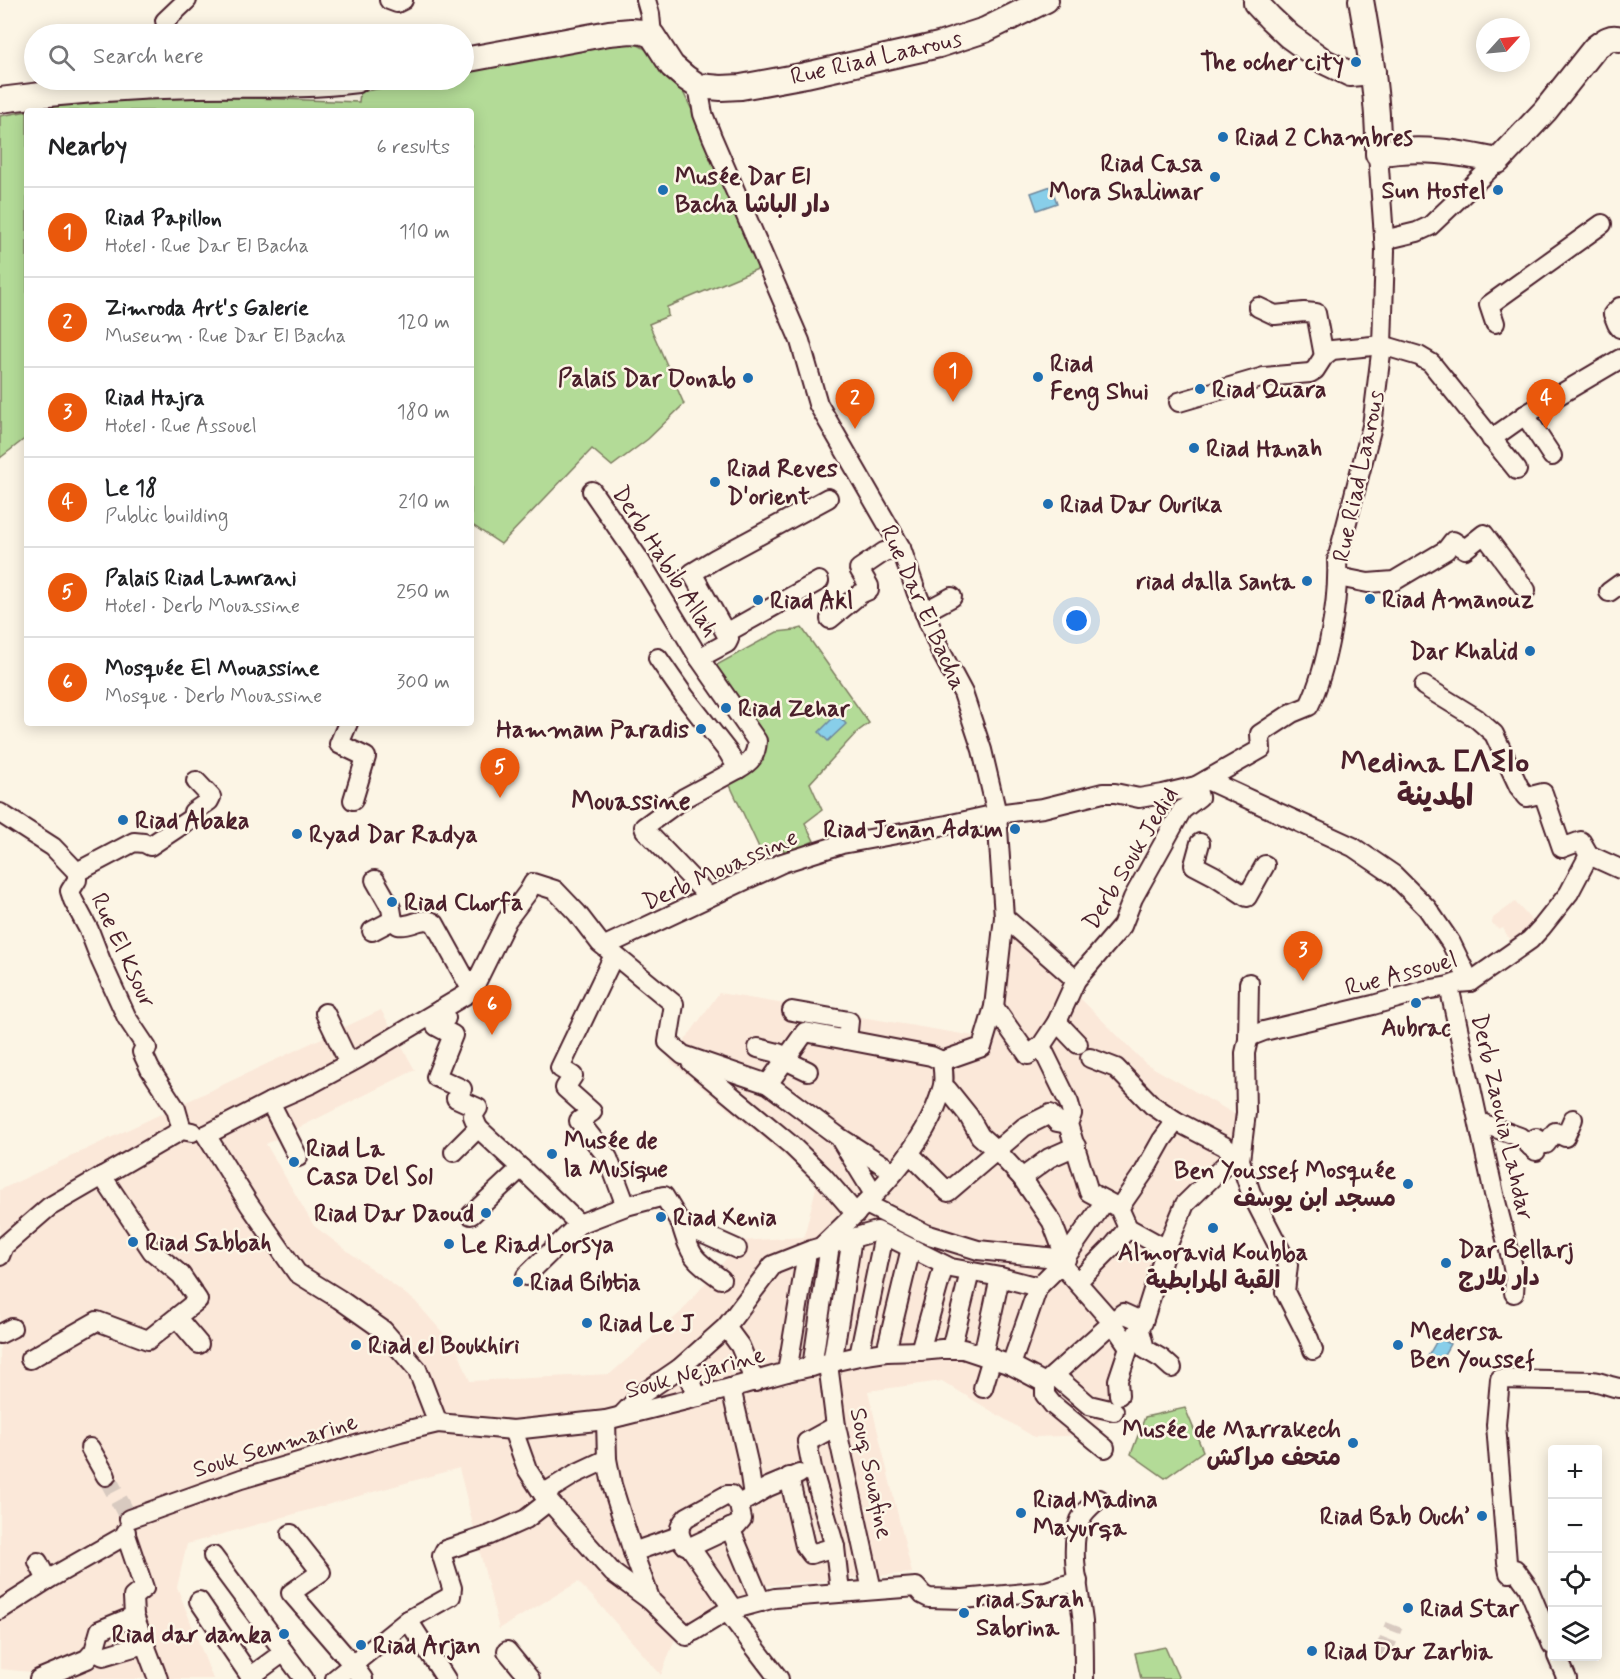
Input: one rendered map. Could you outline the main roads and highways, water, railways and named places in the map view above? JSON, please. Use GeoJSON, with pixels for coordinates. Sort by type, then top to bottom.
{"type":"FeatureCollection","features":[{"type":"Feature","properties":{"kind":"water"},"geometry":{"type":"Polygon","coordinates":[[[1051,186],[1057,203],[1037,210],[1031,193],[1051,186]]]}},
{"type":"Feature","properties":{"kind":"water"},"geometry":{"type":"Polygon","coordinates":[[[837,714],[846,724],[828,741],[819,732],[837,714]]]}},
{"type":"Feature","properties":{"kind":"water"},"geometry":{"type":"Polygon","coordinates":[[[1439,1337],[1450,1344],[1438,1365],[1427,1358],[1439,1337]]]}},
{"type":"Feature","properties":{"kind":"tunnel"},"geometry":{"type":"LineString","coordinates":[[106,1476],[129,1519],[126,1532]]}},
{"type":"Feature","properties":{"kind":"tunnel"},"geometry":{"type":"LineString","coordinates":[[1382,1656],[1394,1625]]}},
{"type":"Feature","properties":{"kind":"place","name":"The ocher city"},"geometry":{"type":"Point","coordinates":[1356,62]}},
{"type":"Feature","properties":{"kind":"place","name":"Riad 2 Chambres"},"geometry":{"type":"Point","coordinates":[1223,137]}},
{"type":"Feature","properties":{"kind":"place","name":"Riad Casa Mora Shalimar"},"geometry":{"type":"Point","coordinates":[1215,177]}},
{"type":"Feature","properties":{"kind":"place","name":"Musée Dar El Bacha دار الباشا"},"geometry":{"type":"Point","coordinates":[663,190]}},
{"type":"Feature","properties":{"kind":"place","name":"Sun Hostel"},"geometry":{"type":"Point","coordinates":[1498,190]}},
{"type":"Feature","properties":{"kind":"place","name":"Riad Feng Shui"},"geometry":{"type":"Point","coordinates":[1038,377]}},
{"type":"Feature","properties":{"kind":"place","name":"Palais Dar Donab"},"geometry":{"type":"Point","coordinates":[748,378]}},
{"type":"Feature","properties":{"kind":"place","name":"Riad Quara"},"geometry":{"type":"Point","coordinates":[1200,389]}},
{"type":"Feature","properties":{"kind":"place","name":"Riad Papillon"},"geometry":{"type":"Point","coordinates":[953,402]}},
{"type":"Feature","properties":{"kind":"place","name":"Zimroda Art's Galerie"},"geometry":{"type":"Point","coordinates":[855,429]}},
{"type":"Feature","properties":{"kind":"place","name":"Le 18"},"geometry":{"type":"Point","coordinates":[1546,429]}},
{"type":"Feature","properties":{"kind":"place","name":"Riad Hanah"},"geometry":{"type":"Point","coordinates":[1194,448]}},
{"type":"Feature","properties":{"kind":"place","name":"Riad Reves D'orient"},"geometry":{"type":"Point","coordinates":[715,482]}},
{"type":"Feature","properties":{"kind":"place","name":"Riad Dar Ourika"},"geometry":{"type":"Point","coordinates":[1048,504]}},
{"type":"Feature","properties":{"kind":"place","name":"riad dalla santa"},"geometry":{"type":"Point","coordinates":[1307,581]}},
{"type":"Feature","properties":{"kind":"place","name":"Riad Amanouz"},"geometry":{"type":"Point","coordinates":[1370,599]}},
{"type":"Feature","properties":{"kind":"place","name":"Riad Akl"},"geometry":{"type":"Point","coordinates":[758,600]}},
{"type":"Feature","properties":{"kind":"place","name":"Dar Khalid"},"geometry":{"type":"Point","coordinates":[1530,651]}},
{"type":"Feature","properties":{"kind":"place","name":"Riad Zehar"},"geometry":{"type":"Point","coordinates":[726,708]}},
{"type":"Feature","properties":{"kind":"place","name":"Hammam Paradis"},"geometry":{"type":"Point","coordinates":[701,729]}},
{"type":"Feature","properties":{"kind":"place","name":"Palais Riad Lamrani"},"geometry":{"type":"Point","coordinates":[500,798]}},
{"type":"Feature","properties":{"kind":"place","name":"Riad Abaka"},"geometry":{"type":"Point","coordinates":[123,820]}},
{"type":"Feature","properties":{"kind":"place","name":"Riad Jenan Adam"},"geometry":{"type":"Point","coordinates":[1015,829]}},
{"type":"Feature","properties":{"kind":"place","name":"Ryad Dar Radya"},"geometry":{"type":"Point","coordinates":[297,834]}},
{"type":"Feature","properties":{"kind":"place","name":"Riad Chorfa"},"geometry":{"type":"Point","coordinates":[392,902]}},
{"type":"Feature","properties":{"kind":"place","name":"Riad Hajra"},"geometry":{"type":"Point","coordinates":[1303,981]}},
{"type":"Feature","properties":{"kind":"place","name":"Aubrac"},"geometry":{"type":"Point","coordinates":[1416,1003]}},
{"type":"Feature","properties":{"kind":"place","name":"Mosquée El Mouassine"},"geometry":{"type":"Point","coordinates":[492,1035]}},
{"type":"Feature","properties":{"kind":"place","name":"Musée de la Musique"},"geometry":{"type":"Point","coordinates":[552,1154]}},
{"type":"Feature","properties":{"kind":"place","name":"Riad La Casa Del Sol"},"geometry":{"type":"Point","coordinates":[294,1162]}},
{"type":"Feature","properties":{"kind":"place","name":"Ben Youssef Mosquée مسجد ابن يوسف"},"geometry":{"type":"Point","coordinates":[1408,1184]}},
{"type":"Feature","properties":{"kind":"place","name":"Riad Dar Daoud"},"geometry":{"type":"Point","coordinates":[486,1213]}},
{"type":"Feature","properties":{"kind":"place","name":"Riad Xenia"},"geometry":{"type":"Point","coordinates":[661,1217]}},
{"type":"Feature","properties":{"kind":"place","name":"Almoravid Koubba القبة المرابطية"},"geometry":{"type":"Point","coordinates":[1213,1228]}},
{"type":"Feature","properties":{"kind":"place","name":"Riad Sabbah"},"geometry":{"type":"Point","coordinates":[133,1242]}},
{"type":"Feature","properties":{"kind":"place","name":"Le Riad Lorsya"},"geometry":{"type":"Point","coordinates":[449,1244]}},
{"type":"Feature","properties":{"kind":"place","name":"Dar Bellarj دار بلارج"},"geometry":{"type":"Point","coordinates":[1446,1263]}},
{"type":"Feature","properties":{"kind":"place","name":"Riad Bibtia"},"geometry":{"type":"Point","coordinates":[518,1282]}},
{"type":"Feature","properties":{"kind":"place","name":"Riad Le J"},"geometry":{"type":"Point","coordinates":[587,1323]}},
{"type":"Feature","properties":{"kind":"place","name":"Riad el Boukhiri"},"geometry":{"type":"Point","coordinates":[356,1345]}},
{"type":"Feature","properties":{"kind":"place","name":"Medersa Ben Youssef"},"geometry":{"type":"Point","coordinates":[1398,1345]}},
{"type":"Feature","properties":{"kind":"place","name":"Musée de Marrakech متحف مراكش"},"geometry":{"type":"Point","coordinates":[1353,1443]}},
{"type":"Feature","properties":{"kind":"place","name":"Riad Madina Mayurqa"},"geometry":{"type":"Point","coordinates":[1021,1513]}},
{"type":"Feature","properties":{"kind":"place","name":"Riad Bab Ouch’"},"geometry":{"type":"Point","coordinates":[1482,1516]}},
{"type":"Feature","properties":{"kind":"place","name":"Riad Star"},"geometry":{"type":"Point","coordinates":[1408,1608]}},
{"type":"Feature","properties":{"kind":"place","name":"riad Sarah Sabrina"},"geometry":{"type":"Point","coordinates":[964,1613]}},
{"type":"Feature","properties":{"kind":"place","name":"Riad dar danka"},"geometry":{"type":"Point","coordinates":[284,1634]}},
{"type":"Feature","properties":{"kind":"place","name":"Riad Arjan"},"geometry":{"type":"Point","coordinates":[361,1645]}},
{"type":"Feature","properties":{"kind":"place","name":"Riad Dar Zarbia"},"geometry":{"type":"Point","coordinates":[1312,1651]}},
{"type":"Feature","properties":{"kind":"district","name":"Medina ⵎⴷⵉⵏⴰ المدينة"},"geometry":{"type":"Point","coordinates":[1435,778]}},
{"type":"Feature","properties":{"kind":"district","name":"Mouassine"},"geometry":{"type":"Point","coordinates":[631,800]}}]}
